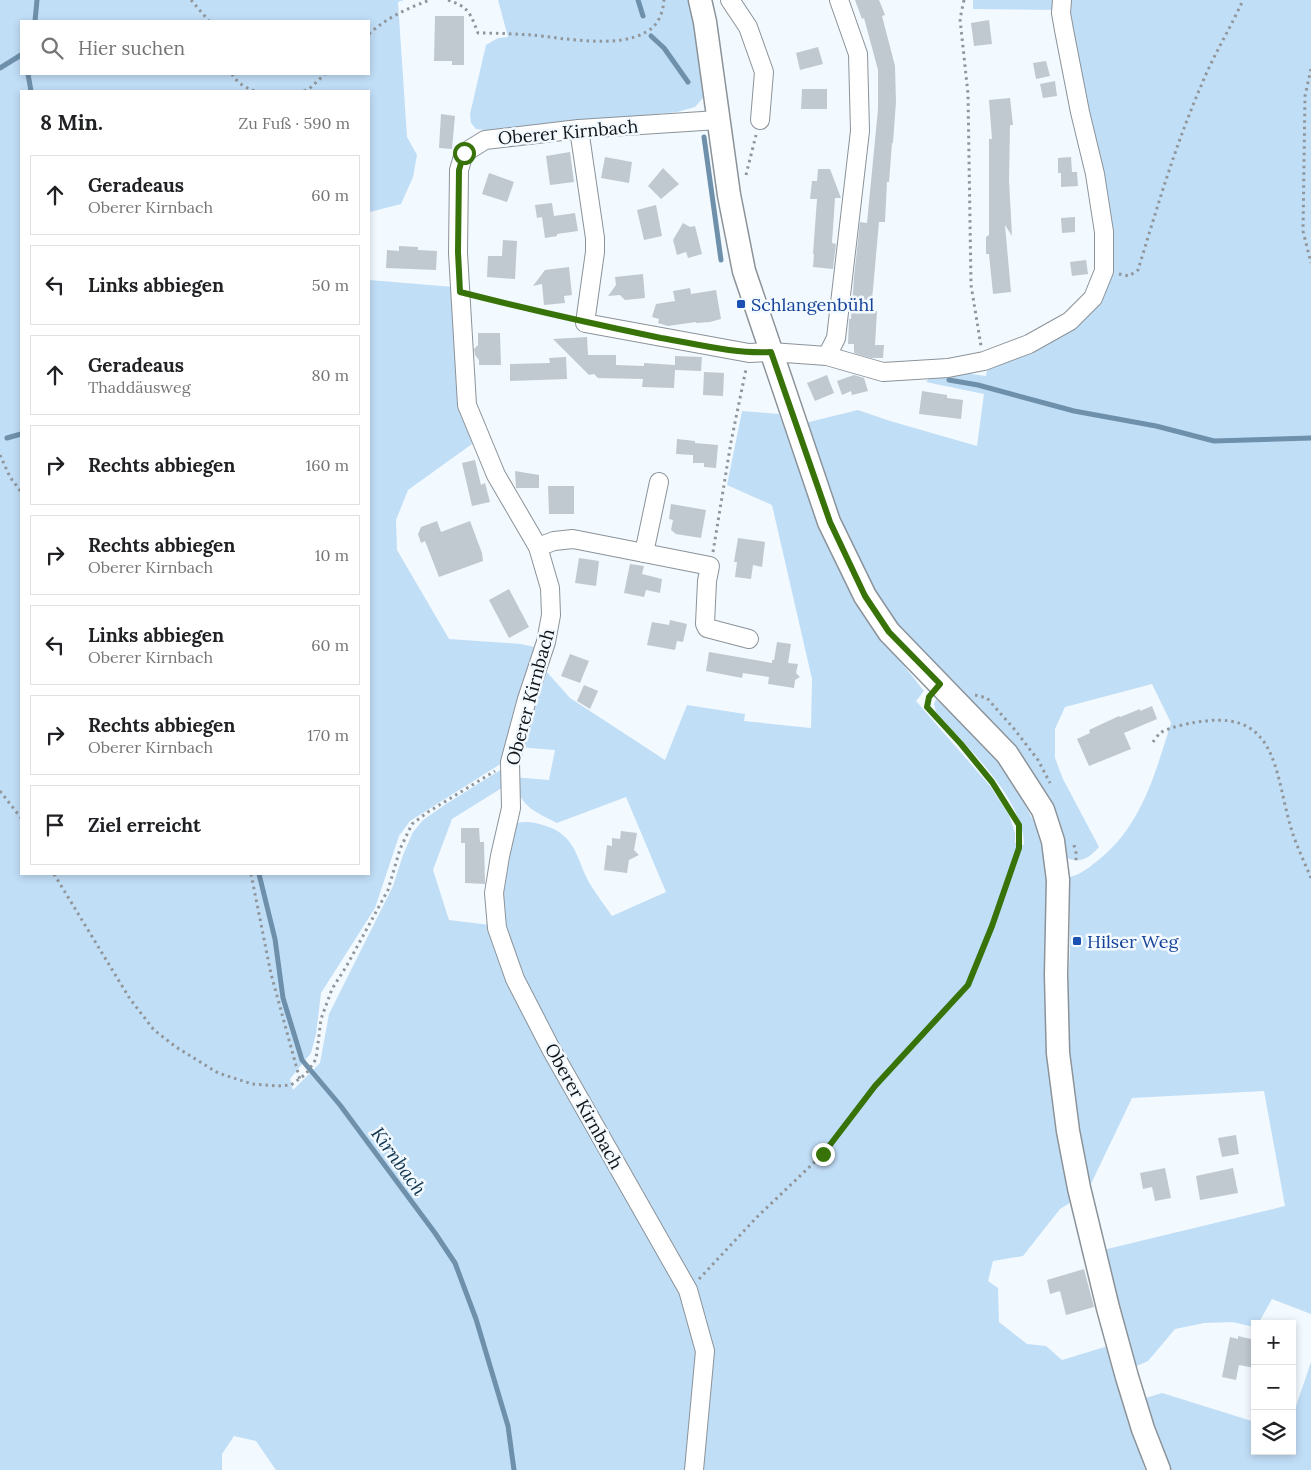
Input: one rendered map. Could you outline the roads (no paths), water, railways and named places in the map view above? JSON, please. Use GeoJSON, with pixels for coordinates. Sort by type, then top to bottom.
{"type":"FeatureCollection","features":[{"type":"Feature","properties":{"kind":"main road"},"geometry":{"type":"LineString","coordinates":[[700,0],[705,22],[729,195],[760,353],[830,522],[865,596],[889,632],[1007,754],[1044,810],[1053,841],[1058,880],[1056,975],[1058,1053],[1068,1131],[1079,1188],[1108,1308],[1132,1394],[1159,1470]]}},
{"type":"Feature","properties":{"kind":"street"},"geometry":{"type":"LineString","coordinates":[[730,0],[748,27],[764,72],[760,120]]}},
{"type":"Feature","properties":{"kind":"street"},"geometry":{"type":"LineString","coordinates":[[826,356],[836,338],[860,131],[858,54],[839,0]]}},
{"type":"Feature","properties":{"kind":"street"},"geometry":{"type":"LineString","coordinates":[[579,129],[595,238],[595,252],[585,323],[760,353],[826,356],[883,372],[948,368],[984,361],[1029,344],[1070,320],[1093,298],[1104,271],[1104,232],[1095,174],[1080,112],[1064,30],[1061,13],[1062,0]]}},
{"type":"Feature","properties":{"kind":"street","name":"Oberer Kirnbach"},"geometry":{"type":"LineString","coordinates":[[694,1470],[705,1351],[688,1290],[552,1049],[516,979],[497,928],[494,893],[511,808],[510,762],[527,699],[546,642],[551,615],[550,588],[538,547],[496,475],[467,405],[458,252],[459,170],[464,153],[484,140],[579,129],[718,120]]}},
{"type":"Feature","properties":{"kind":"street"},"geometry":{"type":"LineString","coordinates":[[644,552],[659,482]]}},
{"type":"Feature","properties":{"kind":"street"},"geometry":{"type":"LineString","coordinates":[[538,547],[554,541],[573,539],[710,566],[707,581],[705,624],[707,628],[749,639]]}},
{"type":"Feature","properties":{"kind":"waterway","name":"Kirnbach"},"geometry":{"type":"LineString","coordinates":[[35,20],[37,0]]}},
{"type":"Feature","properties":{"kind":"waterway"},"geometry":{"type":"LineString","coordinates":[[638,0],[643,16]]}},
{"type":"Feature","properties":{"kind":"waterway"},"geometry":{"type":"LineString","coordinates":[[651,36],[664,48],[688,82]]}},
{"type":"Feature","properties":{"kind":"waterway"},"geometry":{"type":"LineString","coordinates":[[0,68],[20,56]]}},
{"type":"Feature","properties":{"kind":"waterway","name":"Kirnbach"},"geometry":{"type":"LineString","coordinates":[[28,75],[31,90]]}},
{"type":"Feature","properties":{"kind":"waterway"},"geometry":{"type":"LineString","coordinates":[[704,137],[721,260]]}},
{"type":"Feature","properties":{"kind":"waterway"},"geometry":{"type":"LineString","coordinates":[[949,380],[978,385],[1074,411],[1156,426],[1214,441],[1311,438]]}},
{"type":"Feature","properties":{"kind":"waterway"},"geometry":{"type":"LineString","coordinates":[[7,438],[20,434]]}},
{"type":"Feature","properties":{"kind":"waterway","name":"Kirnbach"},"geometry":{"type":"LineString","coordinates":[[259,875],[275,939],[283,998],[302,1060],[340,1105],[455,1263],[476,1319],[508,1426],[514,1470]]}},
{"type":"Feature","properties":{"kind":"place","name":"Schlangenbühl"},"geometry":{"type":"Point","coordinates":[741,304]}},
{"type":"Feature","properties":{"kind":"place","name":"Hilser Weg"},"geometry":{"type":"Point","coordinates":[1077,941]}}]}
